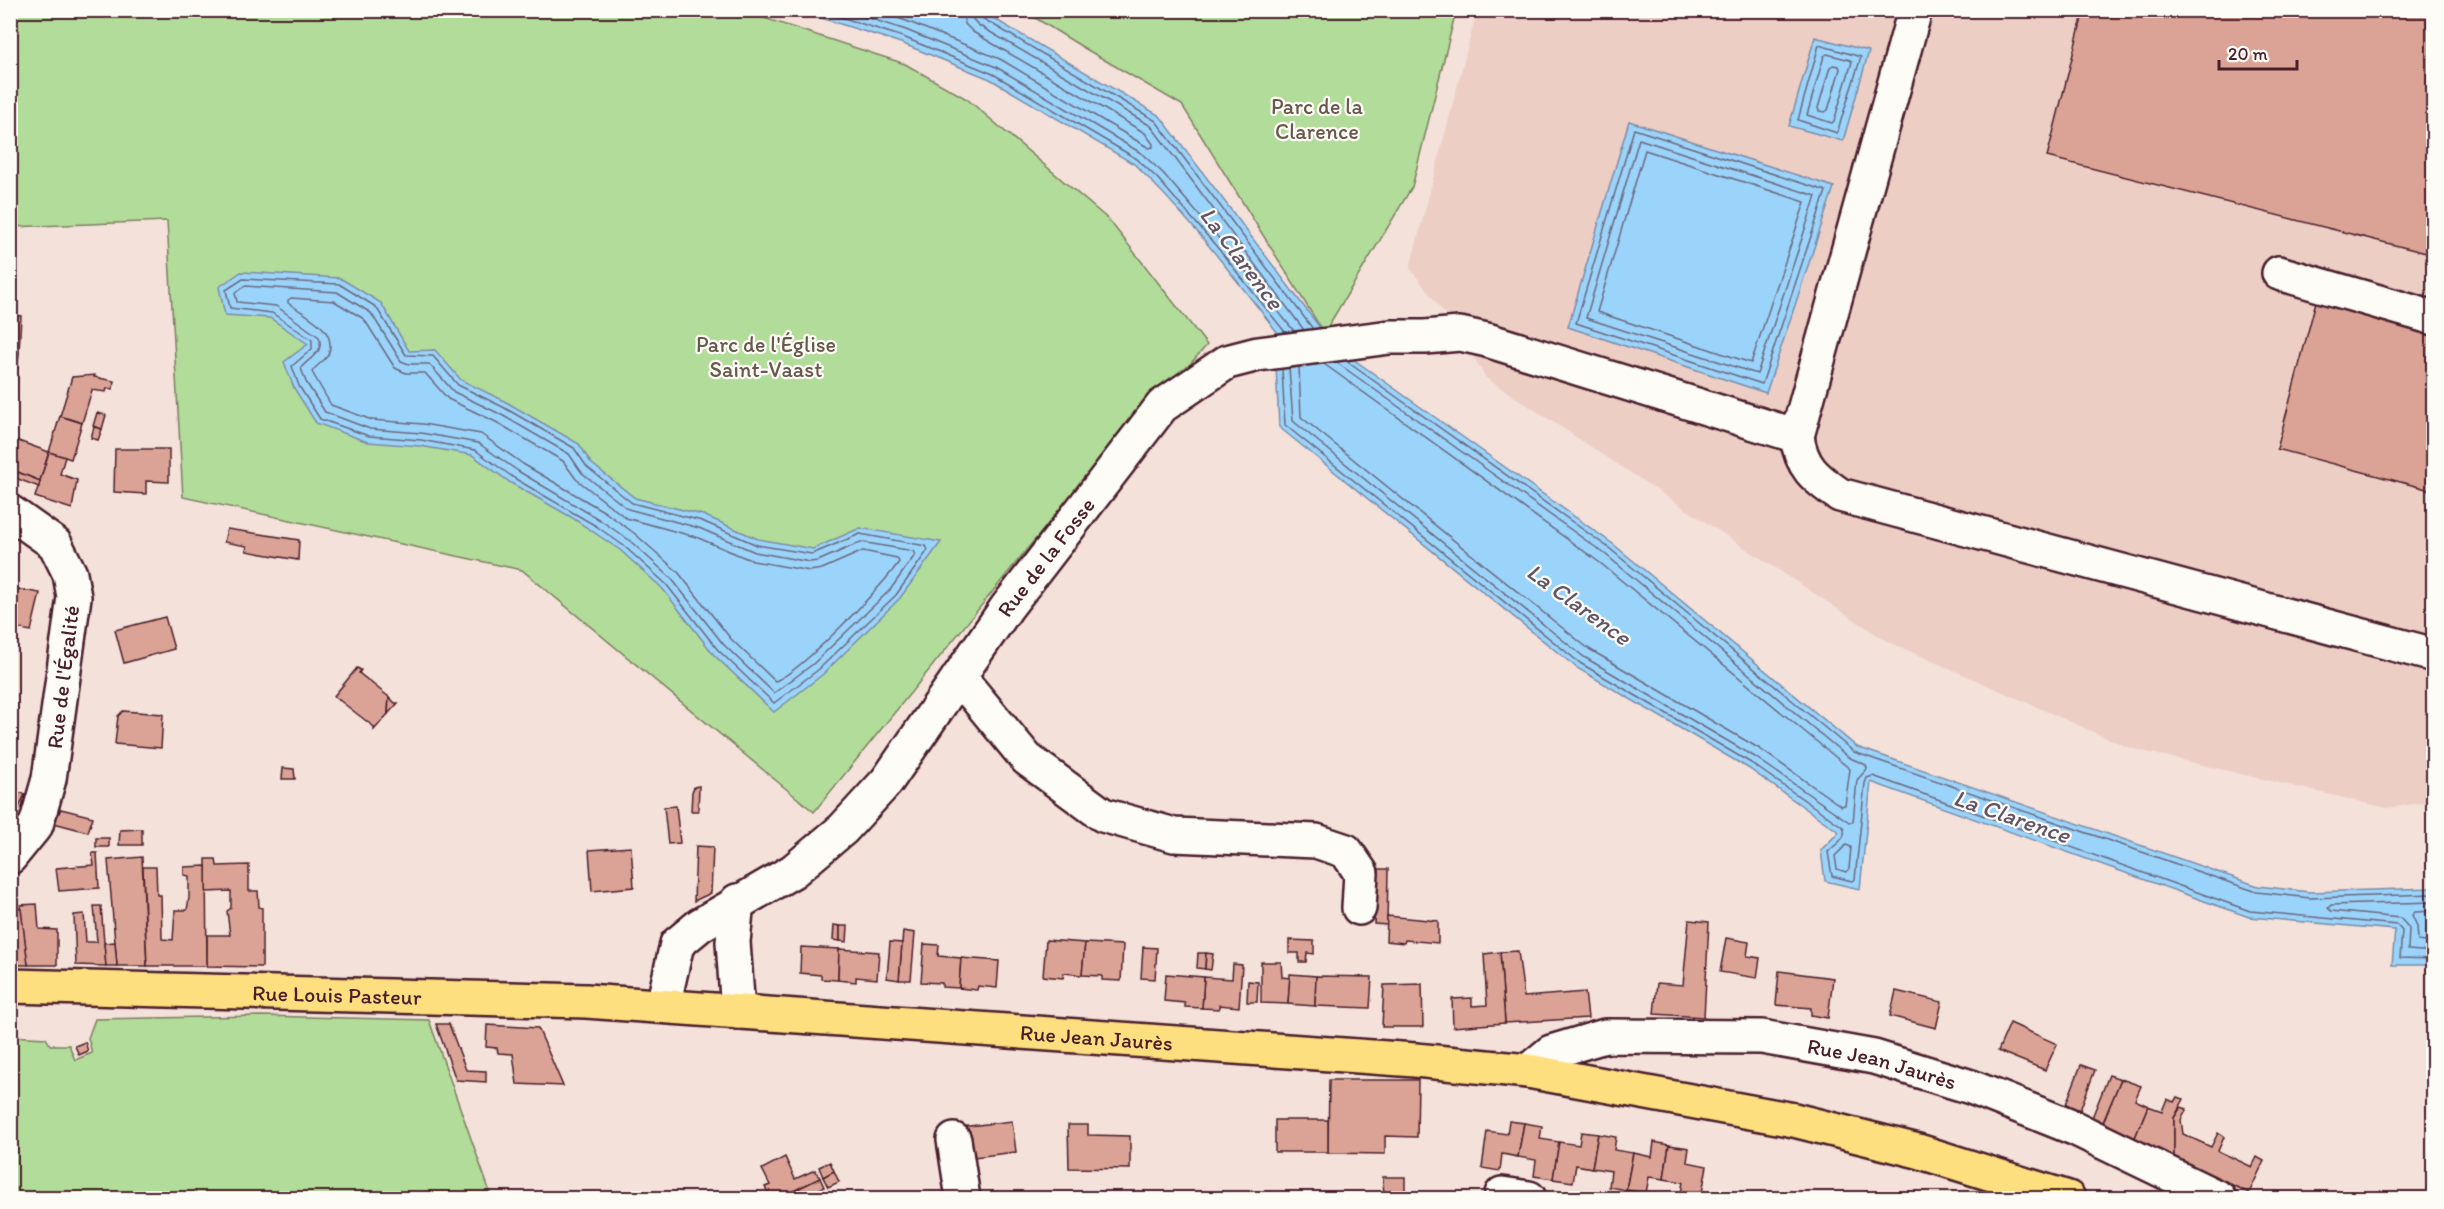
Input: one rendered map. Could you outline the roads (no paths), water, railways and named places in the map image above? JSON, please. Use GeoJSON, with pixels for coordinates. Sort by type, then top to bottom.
{"type":"FeatureCollection","features":[{"type":"Feature","properties":{"kind":"main road","name":"Rue Louis Pasteur"},"geometry":{"type":"LineString","coordinates":[[10,986],[475,997],[663,1006]]}},
{"type":"Feature","properties":{"kind":"main road","name":"Rue Jean Jaurès"},"geometry":{"type":"LineString","coordinates":[[663,1006],[1415,1060],[1528,1071],[1794,1120],[1918,1151],[2068,1198]]}},
{"type":"Feature","properties":{"kind":"street"},"geometry":{"type":"LineString","coordinates":[[1915,10],[1797,436],[1799,454],[1815,477],[1840,495],[2433,655]]}},
{"type":"Feature","properties":{"kind":"street"},"geometry":{"type":"LineString","coordinates":[[2279,273],[2433,318]]}},
{"type":"Feature","properties":{"kind":"street","name":"Rue de la Fosse"},"geometry":{"type":"LineString","coordinates":[[663,1006],[677,944],[700,925],[793,871],[843,828],[887,781],[1007,607],[1162,406],[1227,362],[1258,354],[1390,337],[1460,334],[1487,340],[1797,436]]}},
{"type":"Feature","properties":{"kind":"street","name":"Rue de l'Égalité"},"geometry":{"type":"LineString","coordinates":[[10,512],[54,544],[70,574],[74,597],[50,779],[36,825],[10,857]]}},
{"type":"Feature","properties":{"kind":"street"},"geometry":{"type":"LineString","coordinates":[[960,678],[1027,759],[1103,815],[1174,835],[1316,841],[1346,851],[1361,873],[1359,908]]}},
{"type":"Feature","properties":{"kind":"street"},"geometry":{"type":"LineString","coordinates":[[738,902],[733,942],[738,1012]]}},
{"type":"Feature","properties":{"kind":"street","name":"Rue Jean Jaurès"},"geometry":{"type":"LineString","coordinates":[[1528,1071],[1551,1052],[1605,1036],[1762,1037],[1874,1057],[1971,1087],[2074,1128],[2219,1198]]}},
{"type":"Feature","properties":{"kind":"street"},"geometry":{"type":"LineString","coordinates":[[954,1140],[963,1198]]}},
{"type":"Feature","properties":{"kind":"water","name":"La Clarence"},"geometry":{"type":"Polygon","coordinates":[[[799,11],[981,11],[1160,116],[1324,333],[1353,359],[1613,544],[1857,747],[2258,886],[2310,892],[2433,888],[2433,965],[2392,965],[2395,930],[2249,917],[1871,782],[1860,889],[1825,881],[1821,850],[1839,832],[1748,768],[1577,668],[1279,427],[1276,366],[1282,338],[1193,226],[1134,164],[990,79],[901,43],[799,11]]]}},
{"type":"Feature","properties":{"kind":"water"},"geometry":{"type":"Polygon","coordinates":[[[1815,37],[1869,51],[1843,141],[1789,126],[1815,37]]]}},
{"type":"Feature","properties":{"kind":"water"},"geometry":{"type":"Polygon","coordinates":[[[1629,121],[1834,187],[1766,393],[1568,327],[1629,121]]]}},
{"type":"Feature","properties":{"kind":"water"},"geometry":{"type":"Polygon","coordinates":[[[241,272],[340,278],[381,303],[409,351],[435,350],[461,380],[506,402],[579,444],[591,463],[635,498],[703,515],[758,539],[813,549],[860,528],[941,542],[900,598],[822,675],[774,712],[714,655],[662,588],[620,550],[571,517],[511,483],[472,455],[420,446],[368,442],[316,423],[294,388],[284,362],[308,344],[270,318],[225,315],[219,287],[241,272]]]}},
{"type":"Feature","properties":{"kind":"park label","name":"Parc de la Clarence"},"geometry":{"type":"Point","coordinates":[1317,118]}},
{"type":"Feature","properties":{"kind":"park label","name":"Parc de l'Église Saint-Vaast"},"geometry":{"type":"Point","coordinates":[766,356]}}]}
